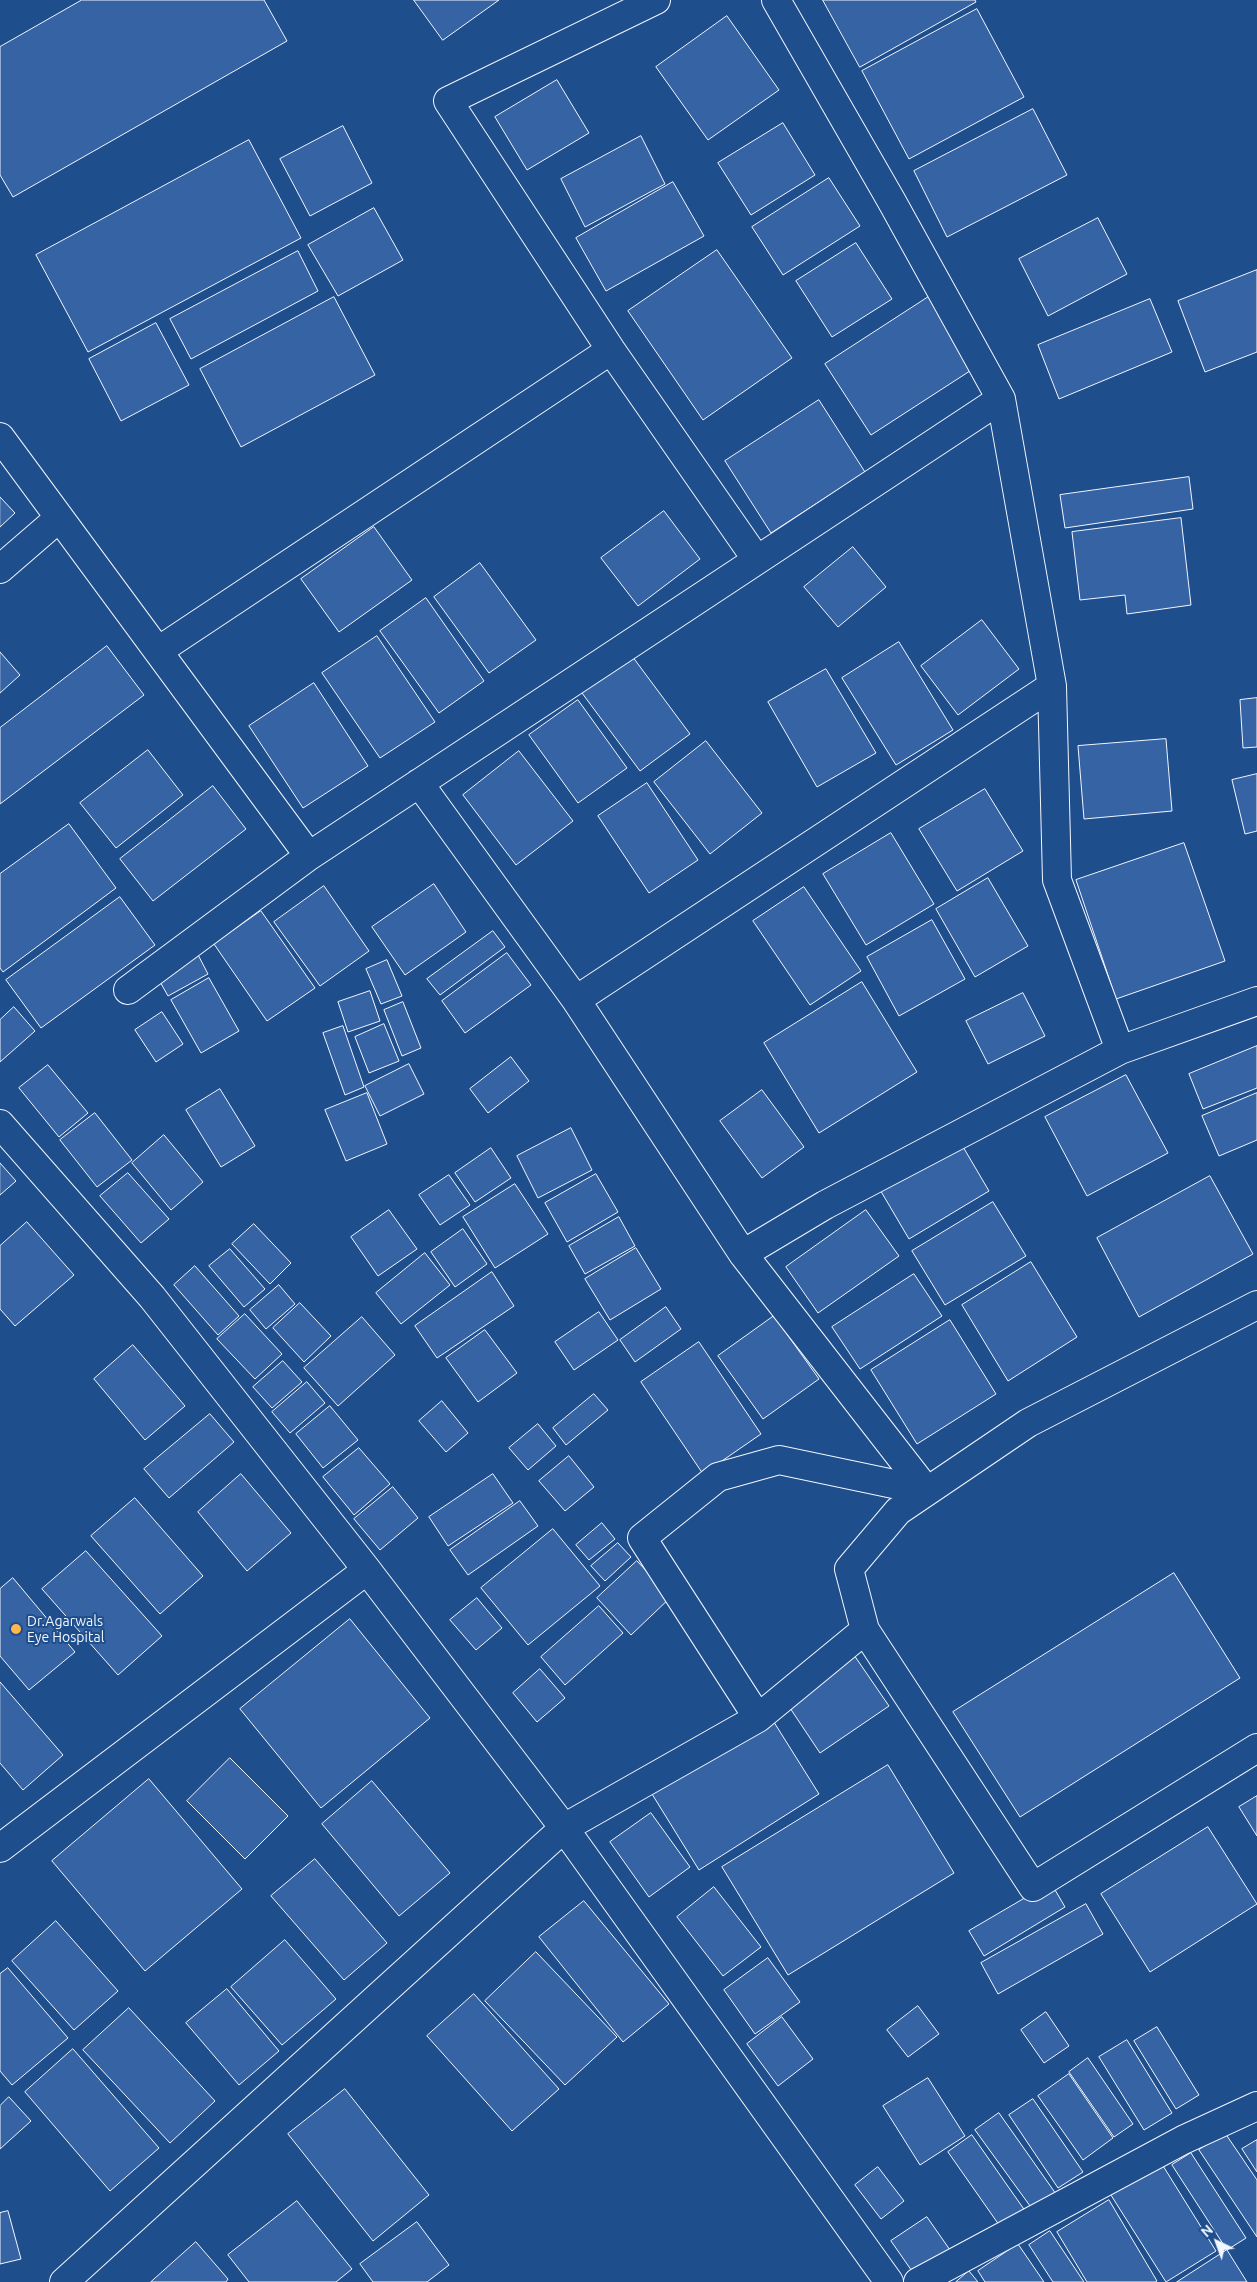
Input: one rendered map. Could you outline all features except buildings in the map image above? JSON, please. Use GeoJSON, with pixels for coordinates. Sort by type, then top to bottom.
{"type":"FeatureCollection","features":[{"type":"Feature","properties":{"kind":"street"},"geometry":{"type":"LineString","coordinates":[[656,0],[448,101],[611,350],[757,560]]}},
{"type":"Feature","properties":{"kind":"street"},"geometry":{"type":"LineString","coordinates":[[776,0],[892,200],[1001,399],[1052,686],[1057,880],[1120,1050]]}},
{"type":"Feature","properties":{"kind":"street"},"geometry":{"type":"LineString","coordinates":[[158,651],[611,350]]}},
{"type":"Feature","properties":{"kind":"street"},"geometry":{"type":"LineString","coordinates":[[128,990],[309,856],[1001,399]]}},
{"type":"Feature","properties":{"kind":"street"},"geometry":{"type":"LineString","coordinates":[[0,437],[309,856]]}},
{"type":"Feature","properties":{"kind":"street"},"geometry":{"type":"LineString","coordinates":[[0,569],[59,518]]}},
{"type":"Feature","properties":{"kind":"street"},"geometry":{"type":"LineString","coordinates":[[576,1000],[1052,686]]}},
{"type":"Feature","properties":{"kind":"street"},"geometry":{"type":"LineString","coordinates":[[419,782],[576,1000],[742,1254],[927,1491]]}},
{"type":"Feature","properties":{"kind":"street"},"geometry":{"type":"LineString","coordinates":[[742,1254],[825,1205],[1120,1050],[1257,1001]]}},
{"type":"Feature","properties":{"kind":"street"},"geometry":{"type":"LineString","coordinates":[[0,1124],[152,1296],[367,1570],[564,1828],[889,2282]]}},
{"type":"Feature","properties":{"kind":"street"},"geometry":{"type":"LineString","coordinates":[[1257,1306],[1028,1424],[898,1510],[849,1569],[865,1630],[1033,1887],[1257,1748]]}},
{"type":"Feature","properties":{"kind":"street"},"geometry":{"type":"LineString","coordinates":[[758,1718],[642,1538],[718,1477],[779,1460],[927,1491]]}},
{"type":"Feature","properties":{"kind":"street"},"geometry":{"type":"LineString","coordinates":[[0,1848],[367,1570]]}},
{"type":"Feature","properties":{"kind":"street"},"geometry":{"type":"LineString","coordinates":[[64,2282],[564,1828],[758,1718],[865,1630]]}},
{"type":"Feature","properties":{"kind":"street"},"geometry":{"type":"LineString","coordinates":[[918,2282],[1183,2140],[1257,2106]]}},
{"type":"Feature","properties":{"kind":"place","name":"Dr.Agarwals Eye Hospital"},"geometry":{"type":"Point","coordinates":[16,1629]}}]}
